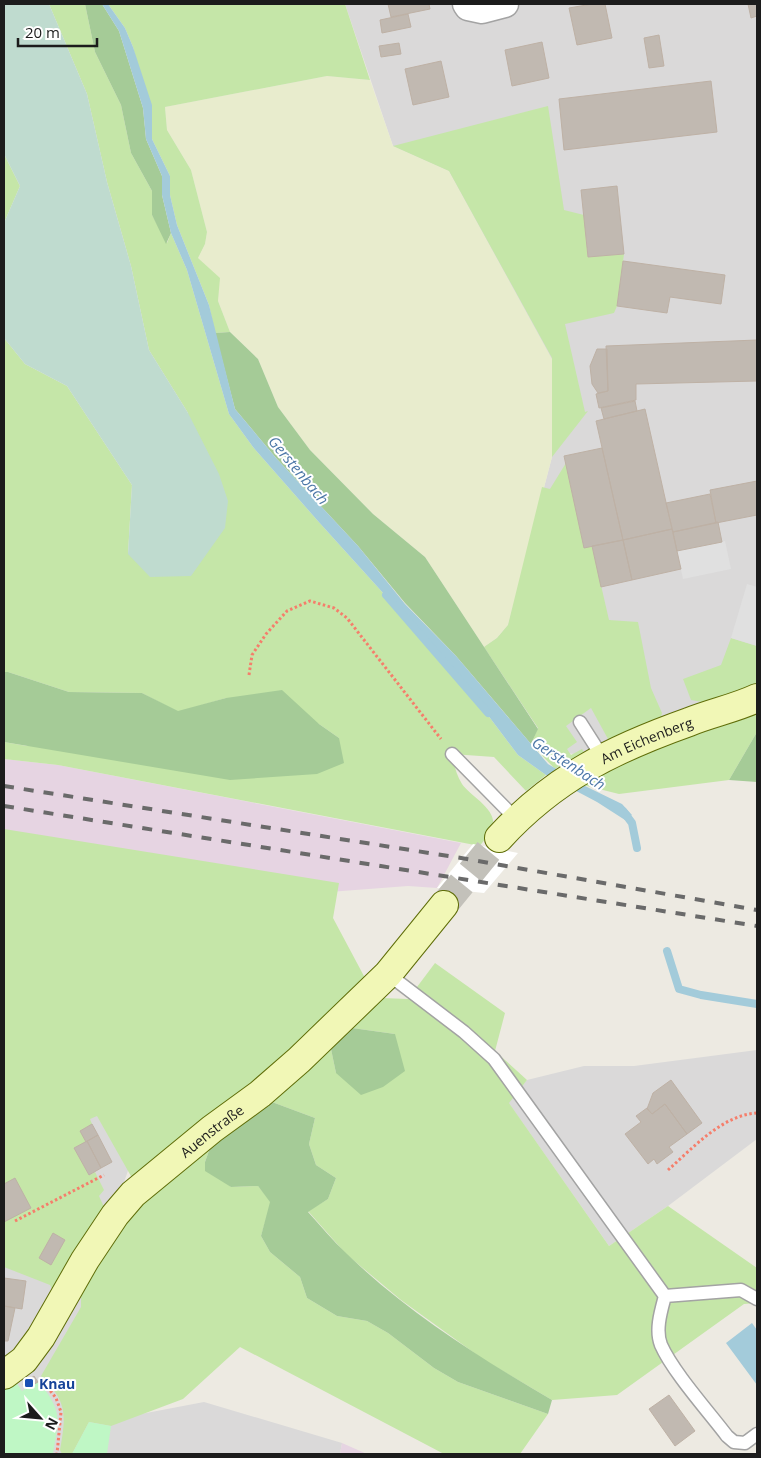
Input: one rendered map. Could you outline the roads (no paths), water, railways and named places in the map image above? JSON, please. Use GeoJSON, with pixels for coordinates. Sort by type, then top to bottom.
{"type":"FeatureCollection","features":[{"type":"Feature","properties":{"kind":"street"},"geometry":{"type":"LineString","coordinates":[[466,4],[468,7],[482,10],[505,4]]}},
{"type":"Feature","properties":{"kind":"street","name":"Am Eichenberg"},"geometry":{"type":"LineString","coordinates":[[508,828],[545,794],[593,762],[671,728],[757,698]]}},
{"type":"Feature","properties":{"kind":"street","name":"Auenstraße"},"geometry":{"type":"LineString","coordinates":[[4,1375],[24,1360],[85,1260],[115,1215],[133,1194],[212,1129],[260,1094],[388,974],[444,904]]}},
{"type":"Feature","properties":{"kind":"lane"},"geometry":{"type":"LineString","coordinates":[[580,722],[593,762]]}},
{"type":"Feature","properties":{"kind":"lane"},"geometry":{"type":"LineString","coordinates":[[452,754],[508,828]]}},
{"type":"Feature","properties":{"kind":"lane"},"geometry":{"type":"LineString","coordinates":[[388,974],[464,1032],[494,1059],[665,1296],[659,1322],[661,1344],[680,1374],[734,1442],[745,1443],[757,1434]]}},
{"type":"Feature","properties":{"kind":"lane"},"geometry":{"type":"LineString","coordinates":[[665,1296],[741,1290],[757,1299]]}},
{"type":"Feature","properties":{"kind":"water"},"geometry":{"type":"Polygon","coordinates":[[[102,4],[108,4],[125,28],[133,47],[152,105],[152,139],[170,176],[170,195],[177,225],[209,305],[235,409],[276,458],[358,546],[405,604],[456,656],[548,764],[583,785],[622,804],[632,815],[625,820],[597,802],[546,775],[518,755],[460,678],[253,447],[229,414],[187,270],[171,233],[162,195],[162,176],[146,139],[143,108],[119,31],[102,4]]]}},
{"type":"Feature","properties":{"kind":"water"},"geometry":{"type":"Polygon","coordinates":[[[752,1323],[757,1330],[757,1385],[726,1343],[752,1323]]]}},
{"type":"Feature","properties":{"kind":"waterway","name":"Gerstenbach"},"geometry":{"type":"LineString","coordinates":[[386,595],[488,713]]}},
{"type":"Feature","properties":{"kind":"waterway","name":"Gerstenbach"},"geometry":{"type":"LineString","coordinates":[[623,811],[632,823],[637,848]]}},
{"type":"Feature","properties":{"kind":"waterway","name":"Gerstenbach"},"geometry":{"type":"LineString","coordinates":[[667,951],[679,989],[701,995],[757,1004]]}},
{"type":"Feature","properties":{"kind":"tunnel"},"geometry":{"type":"LineString","coordinates":[[444,905],[499,838]]}},
{"type":"Feature","properties":{"kind":"railway"},"geometry":{"type":"LineString","coordinates":[[4,786],[461,858],[757,910]]}},
{"type":"Feature","properties":{"kind":"railway"},"geometry":{"type":"LineString","coordinates":[[4,806],[757,926]]}},
{"type":"Feature","properties":{"kind":"place","name":"Knau"},"geometry":{"type":"Point","coordinates":[29,1383]}}]}
